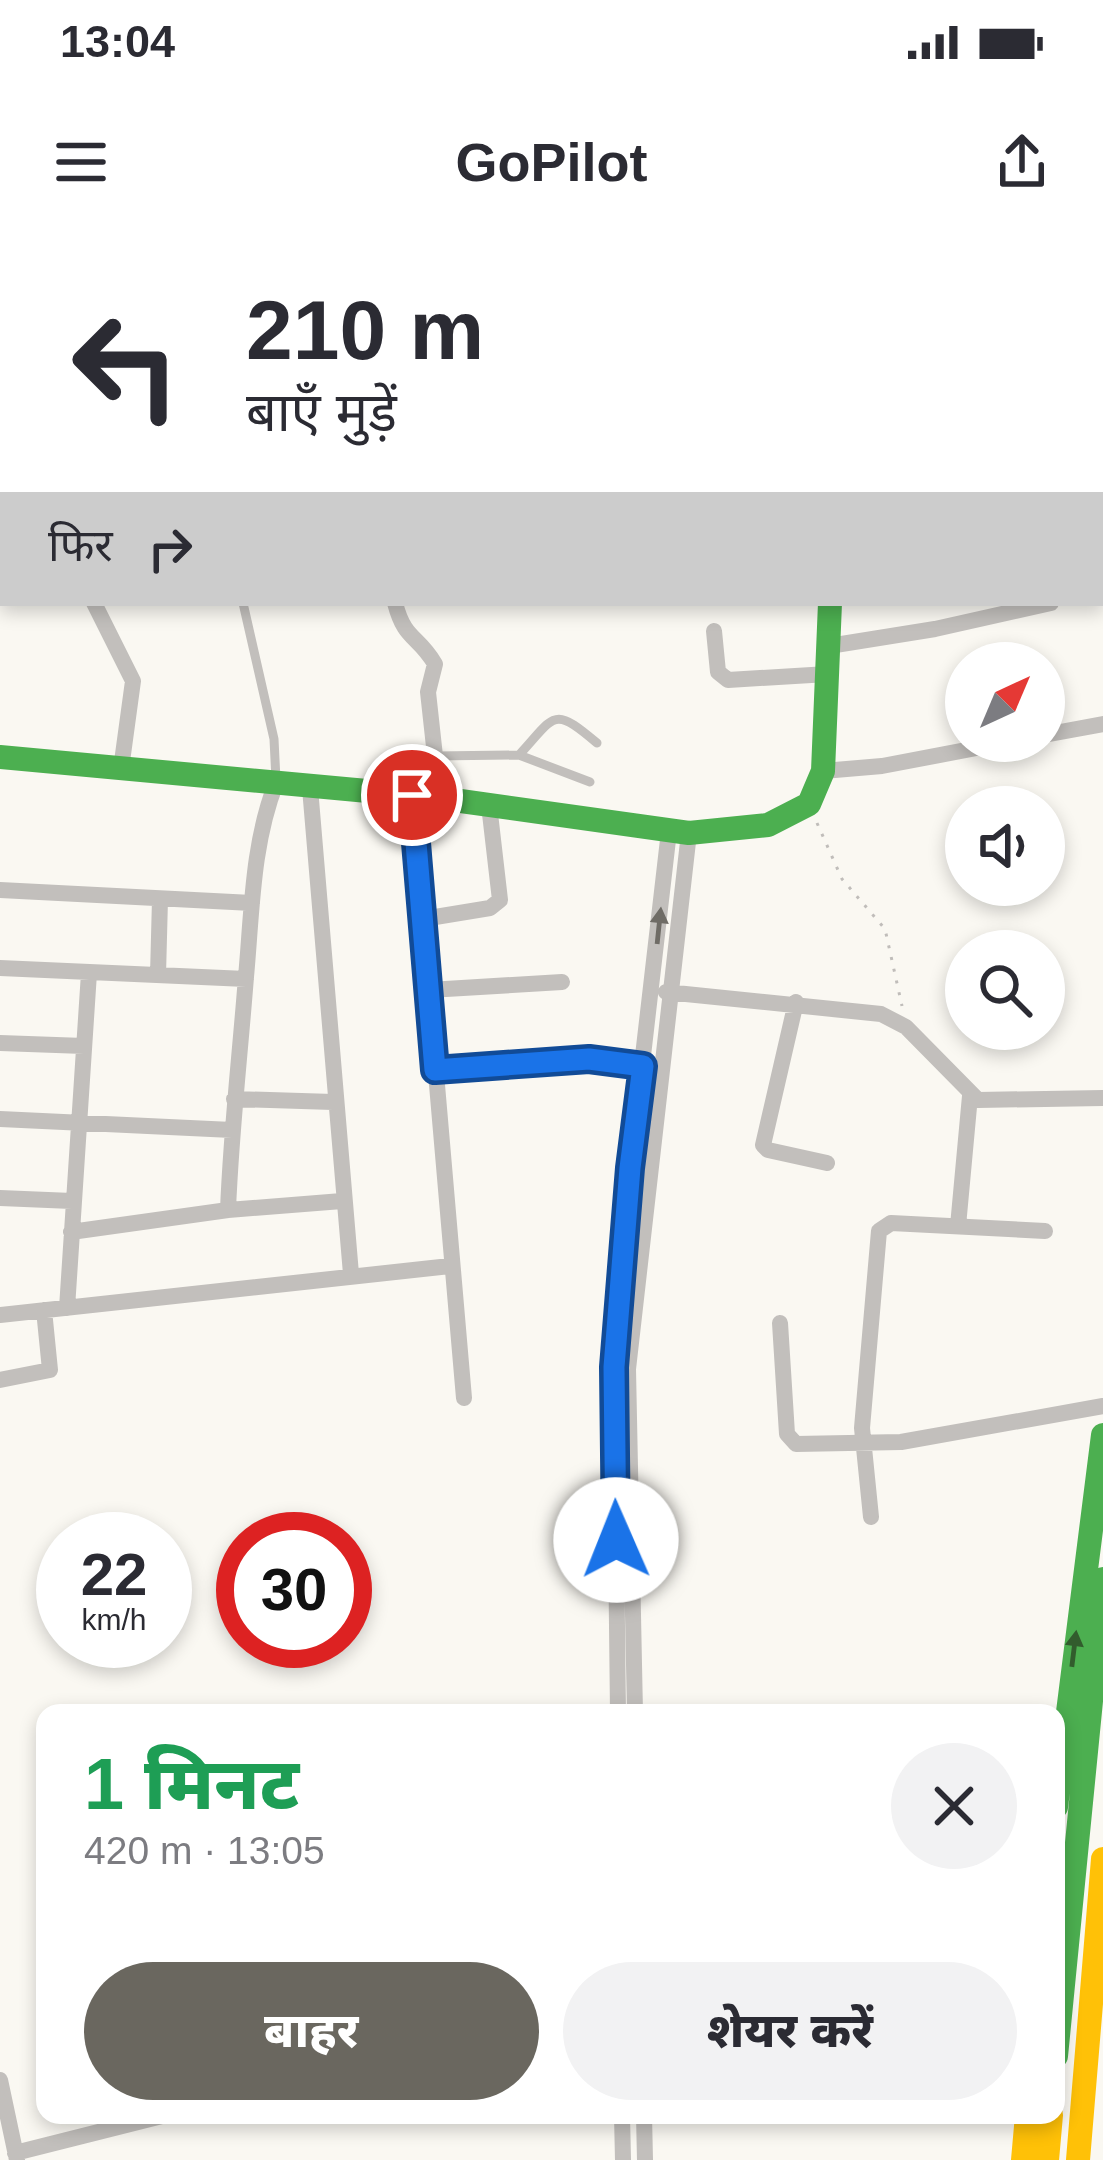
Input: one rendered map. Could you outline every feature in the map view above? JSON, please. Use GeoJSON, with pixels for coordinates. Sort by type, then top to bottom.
{"type":"FeatureCollection","features":[{"type":"Feature","properties":{"kind":"main road"},"geometry":{"type":"LineString","coordinates":[[0,758],[422,796],[679,832],[768,825],[809,804],[824,772],[830,606]]}},
{"type":"Feature","properties":{"kind":"main road"},"geometry":{"type":"LineString","coordinates":[[1065,1718],[1103,1435]]}},
{"type":"Feature","properties":{"kind":"main road"},"geometry":{"type":"LineString","coordinates":[[1065,1963],[1103,1579]]}},
{"type":"Feature","properties":{"kind":"main road"},"geometry":{"type":"LineString","coordinates":[[1078,2160],[1103,1859]]}},
{"type":"Feature","properties":{"kind":"main road"},"geometry":{"type":"LineString","coordinates":[[1023,2160],[1026,2124]]}},
{"type":"Feature","properties":{"kind":"main road"},"geometry":{"type":"LineString","coordinates":[[1047,2160],[1050,2124]]}},
{"type":"Feature","properties":{"kind":"street"},"geometry":{"type":"LineString","coordinates":[[96,606],[133,681],[121,769]]}},
{"type":"Feature","properties":{"kind":"street"},"geometry":{"type":"LineString","coordinates":[[396,606],[402,627],[421,642],[435,664],[428,692],[435,756],[422,796],[423,920],[464,1398]]}},
{"type":"Feature","properties":{"kind":"street"},"geometry":{"type":"LineString","coordinates":[[829,646],[1038,606]]}},
{"type":"Feature","properties":{"kind":"street"},"geometry":{"type":"LineString","coordinates":[[714,631],[718,671],[728,680],[828,674]]}},
{"type":"Feature","properties":{"kind":"street"},"geometry":{"type":"LineString","coordinates":[[1065,731],[1103,724]]}},
{"type":"Feature","properties":{"kind":"street"},"geometry":{"type":"LineString","coordinates":[[824,772],[945,754]]}},
{"type":"Feature","properties":{"kind":"street"},"geometry":{"type":"LineString","coordinates":[[228,1210],[252,903],[264,817],[276,783]]}},
{"type":"Feature","properties":{"kind":"street"},"geometry":{"type":"LineString","coordinates":[[310,788],[351,1274]]}},
{"type":"Feature","properties":{"kind":"street"},"geometry":{"type":"LineString","coordinates":[[423,920],[490,908],[500,900],[489,805]]}},
{"type":"Feature","properties":{"kind":"street"},"geometry":{"type":"LineString","coordinates":[[618,1704],[614,1367],[630,1168],[679,832]]}},
{"type":"Feature","properties":{"kind":"street"},"geometry":{"type":"LineString","coordinates":[[635,1704],[628,1369],[673,993],[679,832]]}},
{"type":"Feature","properties":{"kind":"street"},"geometry":{"type":"LineString","coordinates":[[0,890],[252,903]]}},
{"type":"Feature","properties":{"kind":"street"},"geometry":{"type":"LineString","coordinates":[[158,975],[160,899]]}},
{"type":"Feature","properties":{"kind":"street"},"geometry":{"type":"LineString","coordinates":[[0,968],[246,979]]}},
{"type":"Feature","properties":{"kind":"street"},"geometry":{"type":"LineString","coordinates":[[67,1308],[89,973]]}},
{"type":"Feature","properties":{"kind":"street"},"geometry":{"type":"LineString","coordinates":[[429,991],[562,982]]}},
{"type":"Feature","properties":{"kind":"street"},"geometry":{"type":"LineString","coordinates":[[653,991],[881,1014],[906,1027],[970,1096],[988,1101],[1103,1098]]}},
{"type":"Feature","properties":{"kind":"street"},"geometry":{"type":"LineString","coordinates":[[796,1003],[764,1144],[768,1150],[827,1163]]}},
{"type":"Feature","properties":{"kind":"street"},"geometry":{"type":"LineString","coordinates":[[0,1042],[83,1046]]}},
{"type":"Feature","properties":{"kind":"street"},"geometry":{"type":"LineString","coordinates":[[435,1070],[589,1059],[643,1066]]}},
{"type":"Feature","properties":{"kind":"street"},"geometry":{"type":"LineString","coordinates":[[958,1226],[970,1096]]}},
{"type":"Feature","properties":{"kind":"street"},"geometry":{"type":"LineString","coordinates":[[235,1099],[334,1102]]}},
{"type":"Feature","properties":{"kind":"street"},"geometry":{"type":"LineString","coordinates":[[0,1119],[232,1130]]}},
{"type":"Feature","properties":{"kind":"street"},"geometry":{"type":"LineString","coordinates":[[0,1198],[72,1202]]}},
{"type":"Feature","properties":{"kind":"street"},"geometry":{"type":"LineString","coordinates":[[71,1232],[228,1210],[342,1202]]}},
{"type":"Feature","properties":{"kind":"street"},"geometry":{"type":"LineString","coordinates":[[872,1517],[862,1445],[878,1232],[891,1223],[1045,1231]]}},
{"type":"Feature","properties":{"kind":"street"},"geometry":{"type":"LineString","coordinates":[[0,1315],[450,1266]]}},
{"type":"Feature","properties":{"kind":"street"},"geometry":{"type":"LineString","coordinates":[[0,1380],[50,1370],[44,1310]]}},
{"type":"Feature","properties":{"kind":"street"},"geometry":{"type":"LineString","coordinates":[[780,1323],[789,1440],[803,1445],[901,1442],[1103,1406]]}},
{"type":"Feature","properties":{"kind":"street"},"geometry":{"type":"LineString","coordinates":[[0,2080],[16,2157],[134,2124]]}},
{"type":"Feature","properties":{"kind":"street"},"geometry":{"type":"LineString","coordinates":[[622,2124],[623,2160]]}},
{"type":"Feature","properties":{"kind":"street"},"geometry":{"type":"LineString","coordinates":[[644,2124],[645,2160]]}},
{"type":"Feature","properties":{"kind":"lane"},"geometry":{"type":"LineString","coordinates":[[244,606],[277,755],[276,783]]}},
{"type":"Feature","properties":{"kind":"lane"},"geometry":{"type":"LineString","coordinates":[[519,755],[560,717],[567,717],[597,743]]}},
{"type":"Feature","properties":{"kind":"lane"},"geometry":{"type":"LineString","coordinates":[[435,756],[519,755],[590,782]]}},
{"type":"Feature","properties":{"kind":"path"},"geometry":{"type":"LineString","coordinates":[[809,804],[836,869],[885,929],[906,1027]]}},
{"type":"Feature","properties":{"kind":"traffic: fast"},"geometry":{"type":"LineString","coordinates":[[0,757],[432,797],[689,833],[768,825],[809,804],[823,771],[830,606]]}},
{"type":"Feature","properties":{"kind":"traffic: fast"},"geometry":{"type":"LineString","coordinates":[[1065,1736],[1103,1435]]}},
{"type":"Feature","properties":{"kind":"traffic: fast"},"geometry":{"type":"LineString","coordinates":[[1065,1965],[1103,1579]]}},
{"type":"Feature","properties":{"kind":"traffic: slow"},"geometry":{"type":"LineString","coordinates":[[1078,2160],[1103,1859]]}},
{"type":"Feature","properties":{"kind":"traffic: slow"},"geometry":{"type":"LineString","coordinates":[[1023,2160],[1026,2124]]}},
{"type":"Feature","properties":{"kind":"traffic: slow"},"geometry":{"type":"LineString","coordinates":[[1047,2160],[1050,2124]]}},
{"type":"Feature","properties":{"kind":"route"},"geometry":{"type":"LineString","coordinates":[[412,795],[435,1070],[589,1059],[643,1066],[614,1367],[616,1540]]}}]}
